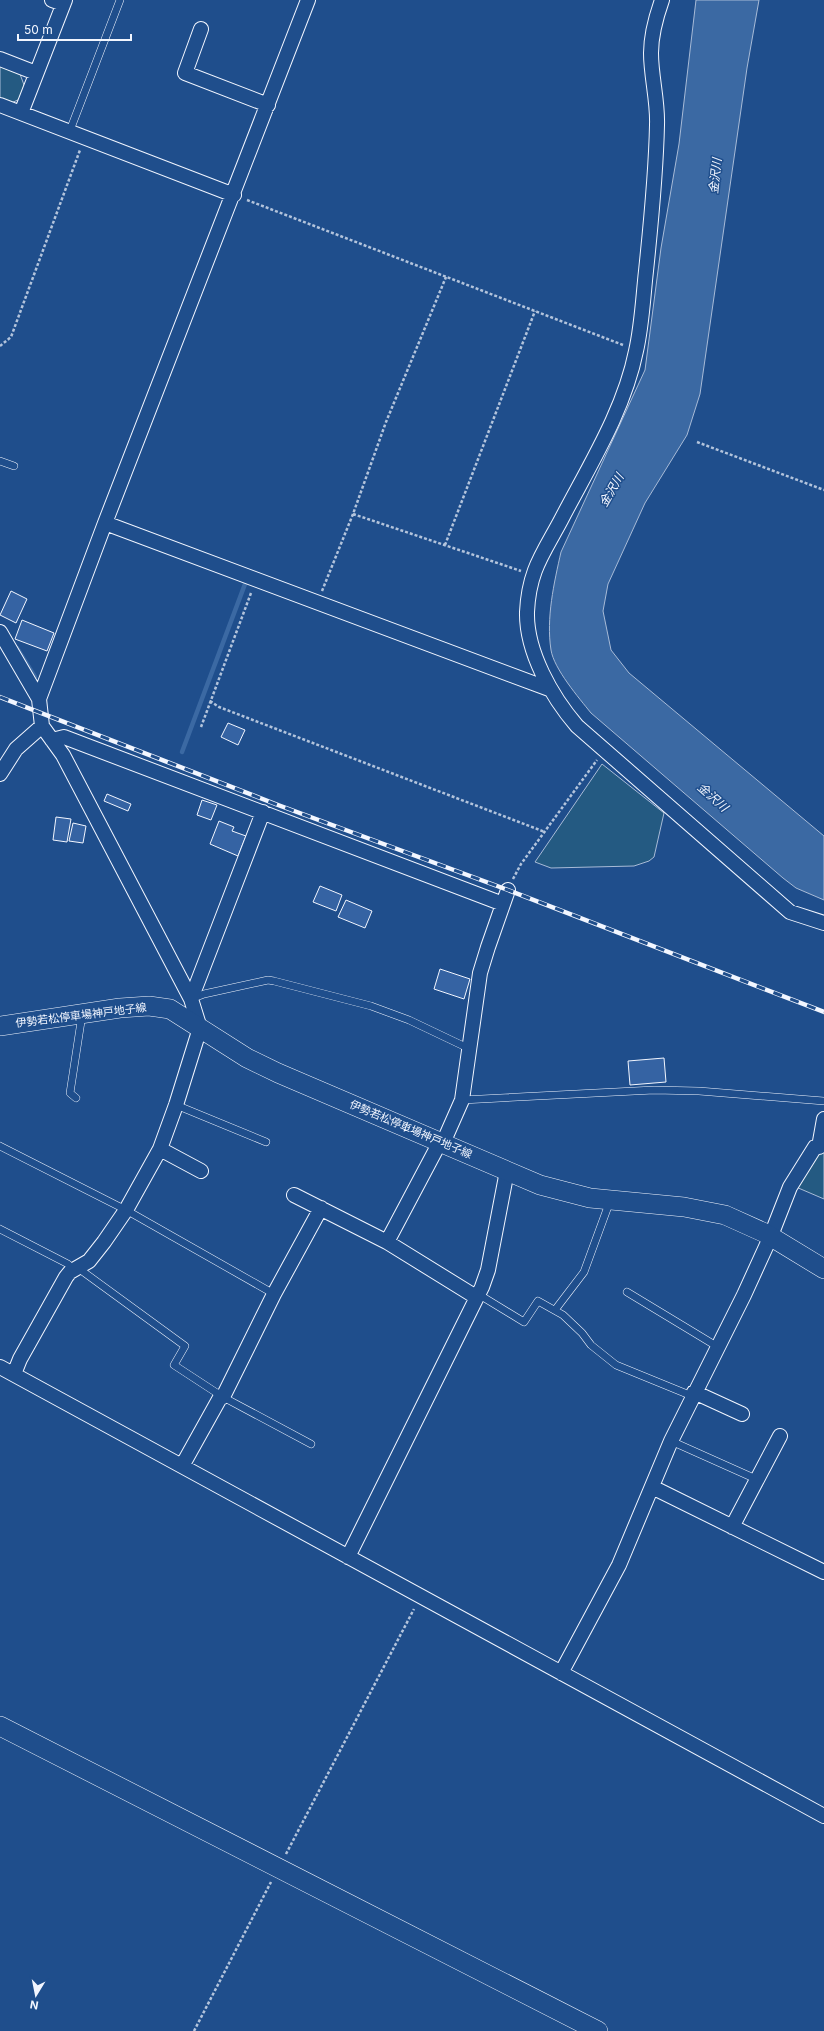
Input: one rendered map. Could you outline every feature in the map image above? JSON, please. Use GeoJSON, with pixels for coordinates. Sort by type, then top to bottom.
{"type":"FeatureCollection","features":[{"type":"Feature","properties":{"kind":"main road","name":"伊勢若松停車場神戸地子線"},"geometry":{"type":"LineString","coordinates":[[0,1026],[149,1006],[170,1009],[247,1058],[278,1073],[540,1185],[570,1194],[610,1201],[711,1211],[725,1215],[765,1233],[770,1238],[824,1269]]}},
{"type":"Feature","properties":{"kind":"main road"},"geometry":{"type":"LineString","coordinates":[[0,1726],[598,2031]]}},
{"type":"Feature","properties":{"kind":"street"},"geometry":{"type":"LineString","coordinates":[[39,699],[105,523],[234,195],[308,0]]}},
{"type":"Feature","properties":{"kind":"street"},"geometry":{"type":"LineString","coordinates":[[662,0],[655,18],[651,53],[657,105],[657,126],[653,202],[636,350],[628,384],[612,421],[560,522],[544,548],[533,575],[527,614],[530,637],[549,689],[561,708],[577,726],[790,912],[824,923]]}},
{"type":"Feature","properties":{"kind":"street"},"geometry":{"type":"LineString","coordinates":[[21,113],[60,1]]}},
{"type":"Feature","properties":{"kind":"street"},"geometry":{"type":"LineString","coordinates":[[201,29],[185,73],[268,105]]}},
{"type":"Feature","properties":{"kind":"street"},"geometry":{"type":"LineString","coordinates":[[0,59],[36,73]]}},
{"type":"Feature","properties":{"kind":"street"},"geometry":{"type":"LineString","coordinates":[[0,105],[84,139],[234,195]]}},
{"type":"Feature","properties":{"kind":"street"},"geometry":{"type":"LineString","coordinates":[[105,523],[549,689]]}},
{"type":"Feature","properties":{"kind":"street"},"geometry":{"type":"LineString","coordinates":[[0,632],[39,699],[42,726],[70,768],[191,999],[200,1028],[176,1105],[160,1149],[126,1210],[89,1261],[75,1269],[66,1277],[27,1345],[14,1374]]}},
{"type":"Feature","properties":{"kind":"street"},"geometry":{"type":"LineString","coordinates":[[0,774],[16,749],[42,726]]}},
{"type":"Feature","properties":{"kind":"street"},"geometry":{"type":"LineString","coordinates":[[52,740],[64,737],[503,904]]}},
{"type":"Feature","properties":{"kind":"street"},"geometry":{"type":"LineString","coordinates":[[191,999],[263,812]]}},
{"type":"Feature","properties":{"kind":"street"},"geometry":{"type":"LineString","coordinates":[[387,1242],[442,1143],[462,1100],[480,973],[508,890]]}},
{"type":"Feature","properties":{"kind":"street"},"geometry":{"type":"LineString","coordinates":[[561,1673],[619,1565],[671,1440],[693,1394],[718,1348],[770,1238],[790,1187],[815,1147],[821,1147],[824,1119]]}},
{"type":"Feature","properties":{"kind":"street"},"geometry":{"type":"LineString","coordinates":[[160,1149],[201,1171]]}},
{"type":"Feature","properties":{"kind":"street"},"geometry":{"type":"LineString","coordinates":[[348,1558],[433,1388],[488,1270],[507,1171]]}},
{"type":"Feature","properties":{"kind":"street"},"geometry":{"type":"LineString","coordinates":[[294,1195],[387,1242],[477,1295]]}},
{"type":"Feature","properties":{"kind":"street"},"geometry":{"type":"LineString","coordinates":[[182,1466],[222,1397],[274,1294],[320,1208]]}},
{"type":"Feature","properties":{"kind":"street"},"geometry":{"type":"LineString","coordinates":[[0,1367],[348,1558],[421,1596],[824,1816]]}},
{"type":"Feature","properties":{"kind":"street"},"geometry":{"type":"LineString","coordinates":[[693,1394],[742,1414]]}},
{"type":"Feature","properties":{"kind":"street"},"geometry":{"type":"LineString","coordinates":[[732,1527],[780,1436]]}},
{"type":"Feature","properties":{"kind":"street"},"geometry":{"type":"LineString","coordinates":[[652,1487],[824,1572]]}},
{"type":"Feature","properties":{"kind":"lane"},"geometry":{"type":"LineString","coordinates":[[69,132],[120,0]]}},
{"type":"Feature","properties":{"kind":"lane"},"geometry":{"type":"LineString","coordinates":[[0,460],[14,466]]}},
{"type":"Feature","properties":{"kind":"lane"},"geometry":{"type":"LineString","coordinates":[[191,999],[204,994],[268,980],[371,1006],[409,1020],[470,1048]]}},
{"type":"Feature","properties":{"kind":"lane"},"geometry":{"type":"LineString","coordinates":[[76,1098],[70,1093],[83,1014]]}},
{"type":"Feature","properties":{"kind":"lane"},"geometry":{"type":"LineString","coordinates":[[462,1100],[654,1090],[699,1091],[824,1101]]}},
{"type":"Feature","properties":{"kind":"lane"},"geometry":{"type":"LineString","coordinates":[[176,1105],[266,1142]]}},
{"type":"Feature","properties":{"kind":"lane"},"geometry":{"type":"LineString","coordinates":[[0,1146],[126,1210],[274,1294]]}},
{"type":"Feature","properties":{"kind":"lane"},"geometry":{"type":"LineString","coordinates":[[555,1310],[584,1272],[610,1201]]}},
{"type":"Feature","properties":{"kind":"lane"},"geometry":{"type":"LineString","coordinates":[[0,1229],[68,1264],[185,1346],[174,1365],[222,1397],[311,1444]]}},
{"type":"Feature","properties":{"kind":"lane"},"geometry":{"type":"LineString","coordinates":[[627,1292],[718,1348]]}},
{"type":"Feature","properties":{"kind":"lane"},"geometry":{"type":"LineString","coordinates":[[477,1295],[524,1322],[538,1301],[563,1315],[582,1333],[591,1345],[616,1365],[693,1394]]}},
{"type":"Feature","properties":{"kind":"lane"},"geometry":{"type":"LineString","coordinates":[[671,1440],[756,1479]]}},
{"type":"Feature","properties":{"kind":"path"},"geometry":{"type":"LineString","coordinates":[[0,346],[11,337],[84,139]]}},
{"type":"Feature","properties":{"kind":"path"},"geometry":{"type":"LineString","coordinates":[[234,195],[636,350]]}},
{"type":"Feature","properties":{"kind":"path"},"geometry":{"type":"LineString","coordinates":[[318,602],[353,514],[386,422],[446,277]]}},
{"type":"Feature","properties":{"kind":"path"},"geometry":{"type":"LineString","coordinates":[[445,545],[535,311]]}},
{"type":"Feature","properties":{"kind":"path"},"geometry":{"type":"LineString","coordinates":[[698,442],[824,490]]}},
{"type":"Feature","properties":{"kind":"path"},"geometry":{"type":"LineString","coordinates":[[353,514],[533,575]]}},
{"type":"Feature","properties":{"kind":"path"},"geometry":{"type":"LineString","coordinates":[[201,727],[257,580]]}},
{"type":"Feature","properties":{"kind":"path"},"geometry":{"type":"LineString","coordinates":[[210,701],[219,707],[545,832]]}},
{"type":"Feature","properties":{"kind":"path"},"geometry":{"type":"LineString","coordinates":[[508,890],[521,864],[604,750]]}},
{"type":"Feature","properties":{"kind":"path"},"geometry":{"type":"LineString","coordinates":[[194,2031],[421,1596]]}},
{"type":"Feature","properties":{"kind":"shaded area"},"geometry":{"type":"Polygon","coordinates":[[[0,66],[20,74],[24,85],[20,99],[9,104],[0,100],[0,66]]]}},
{"type":"Feature","properties":{"kind":"shaded area"},"geometry":{"type":"Polygon","coordinates":[[[602,764],[664,813],[654,857],[649,861],[634,866],[551,868],[535,862],[602,764]]]}},
{"type":"Feature","properties":{"kind":"shaded area"},"geometry":{"type":"Polygon","coordinates":[[[819,1150],[824,1151],[824,1199],[796,1187],[819,1150]]]}},
{"type":"Feature","properties":{"kind":"water","name":"金沢川"},"geometry":{"type":"Polygon","coordinates":[[[696,0],[759,0],[747,68],[700,394],[687,435],[645,503],[608,584],[603,611],[611,650],[629,673],[824,836],[824,900],[796,888],[783,878],[591,713],[562,674],[553,658],[551,650],[549,626],[550,613],[553,588],[561,552],[645,370],[661,248],[679,144],[696,0]]]}},
{"type":"Feature","properties":{"kind":"building"},"geometry":{"type":"Polygon","coordinates":[[[11,591],[27,599],[16,623],[0,615],[11,591]]]}},
{"type":"Feature","properties":{"kind":"building"},"geometry":{"type":"Polygon","coordinates":[[[22,620],[54,633],[47,651],[15,639],[22,620]]]}},
{"type":"Feature","properties":{"kind":"building"},"geometry":{"type":"Polygon","coordinates":[[[228,723],[245,730],[238,745],[221,737],[228,723]]]}},
{"type":"Feature","properties":{"kind":"building"},"geometry":{"type":"Polygon","coordinates":[[[107,794],[131,804],[128,811],[104,801],[107,794]]]}},
{"type":"Feature","properties":{"kind":"building"},"geometry":{"type":"Polygon","coordinates":[[[202,800],[217,805],[211,820],[197,815],[202,800]]]}},
{"type":"Feature","properties":{"kind":"building"},"geometry":{"type":"Polygon","coordinates":[[[56,817],[71,819],[67,842],[53,840],[56,817]]]}},
{"type":"Feature","properties":{"kind":"building"},"geometry":{"type":"Polygon","coordinates":[[[219,821],[234,827],[232,831],[246,836],[238,856],[210,844],[219,821]]]}},
{"type":"Feature","properties":{"kind":"building"},"geometry":{"type":"Polygon","coordinates":[[[73,823],[86,826],[83,843],[69,841],[73,823]]]}},
{"type":"Feature","properties":{"kind":"building"},"geometry":{"type":"Polygon","coordinates":[[[320,886],[342,895],[336,911],[313,902],[320,886]]]}},
{"type":"Feature","properties":{"kind":"building"},"geometry":{"type":"Polygon","coordinates":[[[346,900],[372,911],[365,928],[338,917],[346,900]]]}},
{"type":"Feature","properties":{"kind":"building"},"geometry":{"type":"Polygon","coordinates":[[[440,969],[470,979],[464,999],[434,989],[440,969]]]}},
{"type":"Feature","properties":{"kind":"building"},"geometry":{"type":"Polygon","coordinates":[[[664,1058],[666,1082],[630,1085],[628,1061],[664,1058]]]}},
{"type":"Feature","properties":{"kind":"waterway"},"geometry":{"type":"LineString","coordinates":[[182,752],[245,584]]}},
{"type":"Feature","properties":{"kind":"waterway"},"geometry":{"type":"LineString","coordinates":[[17,648],[35,677]]}},
{"type":"Feature","properties":{"kind":"railway"},"geometry":{"type":"LineString","coordinates":[[0,697],[278,805],[508,890],[824,1012]]}}]}
